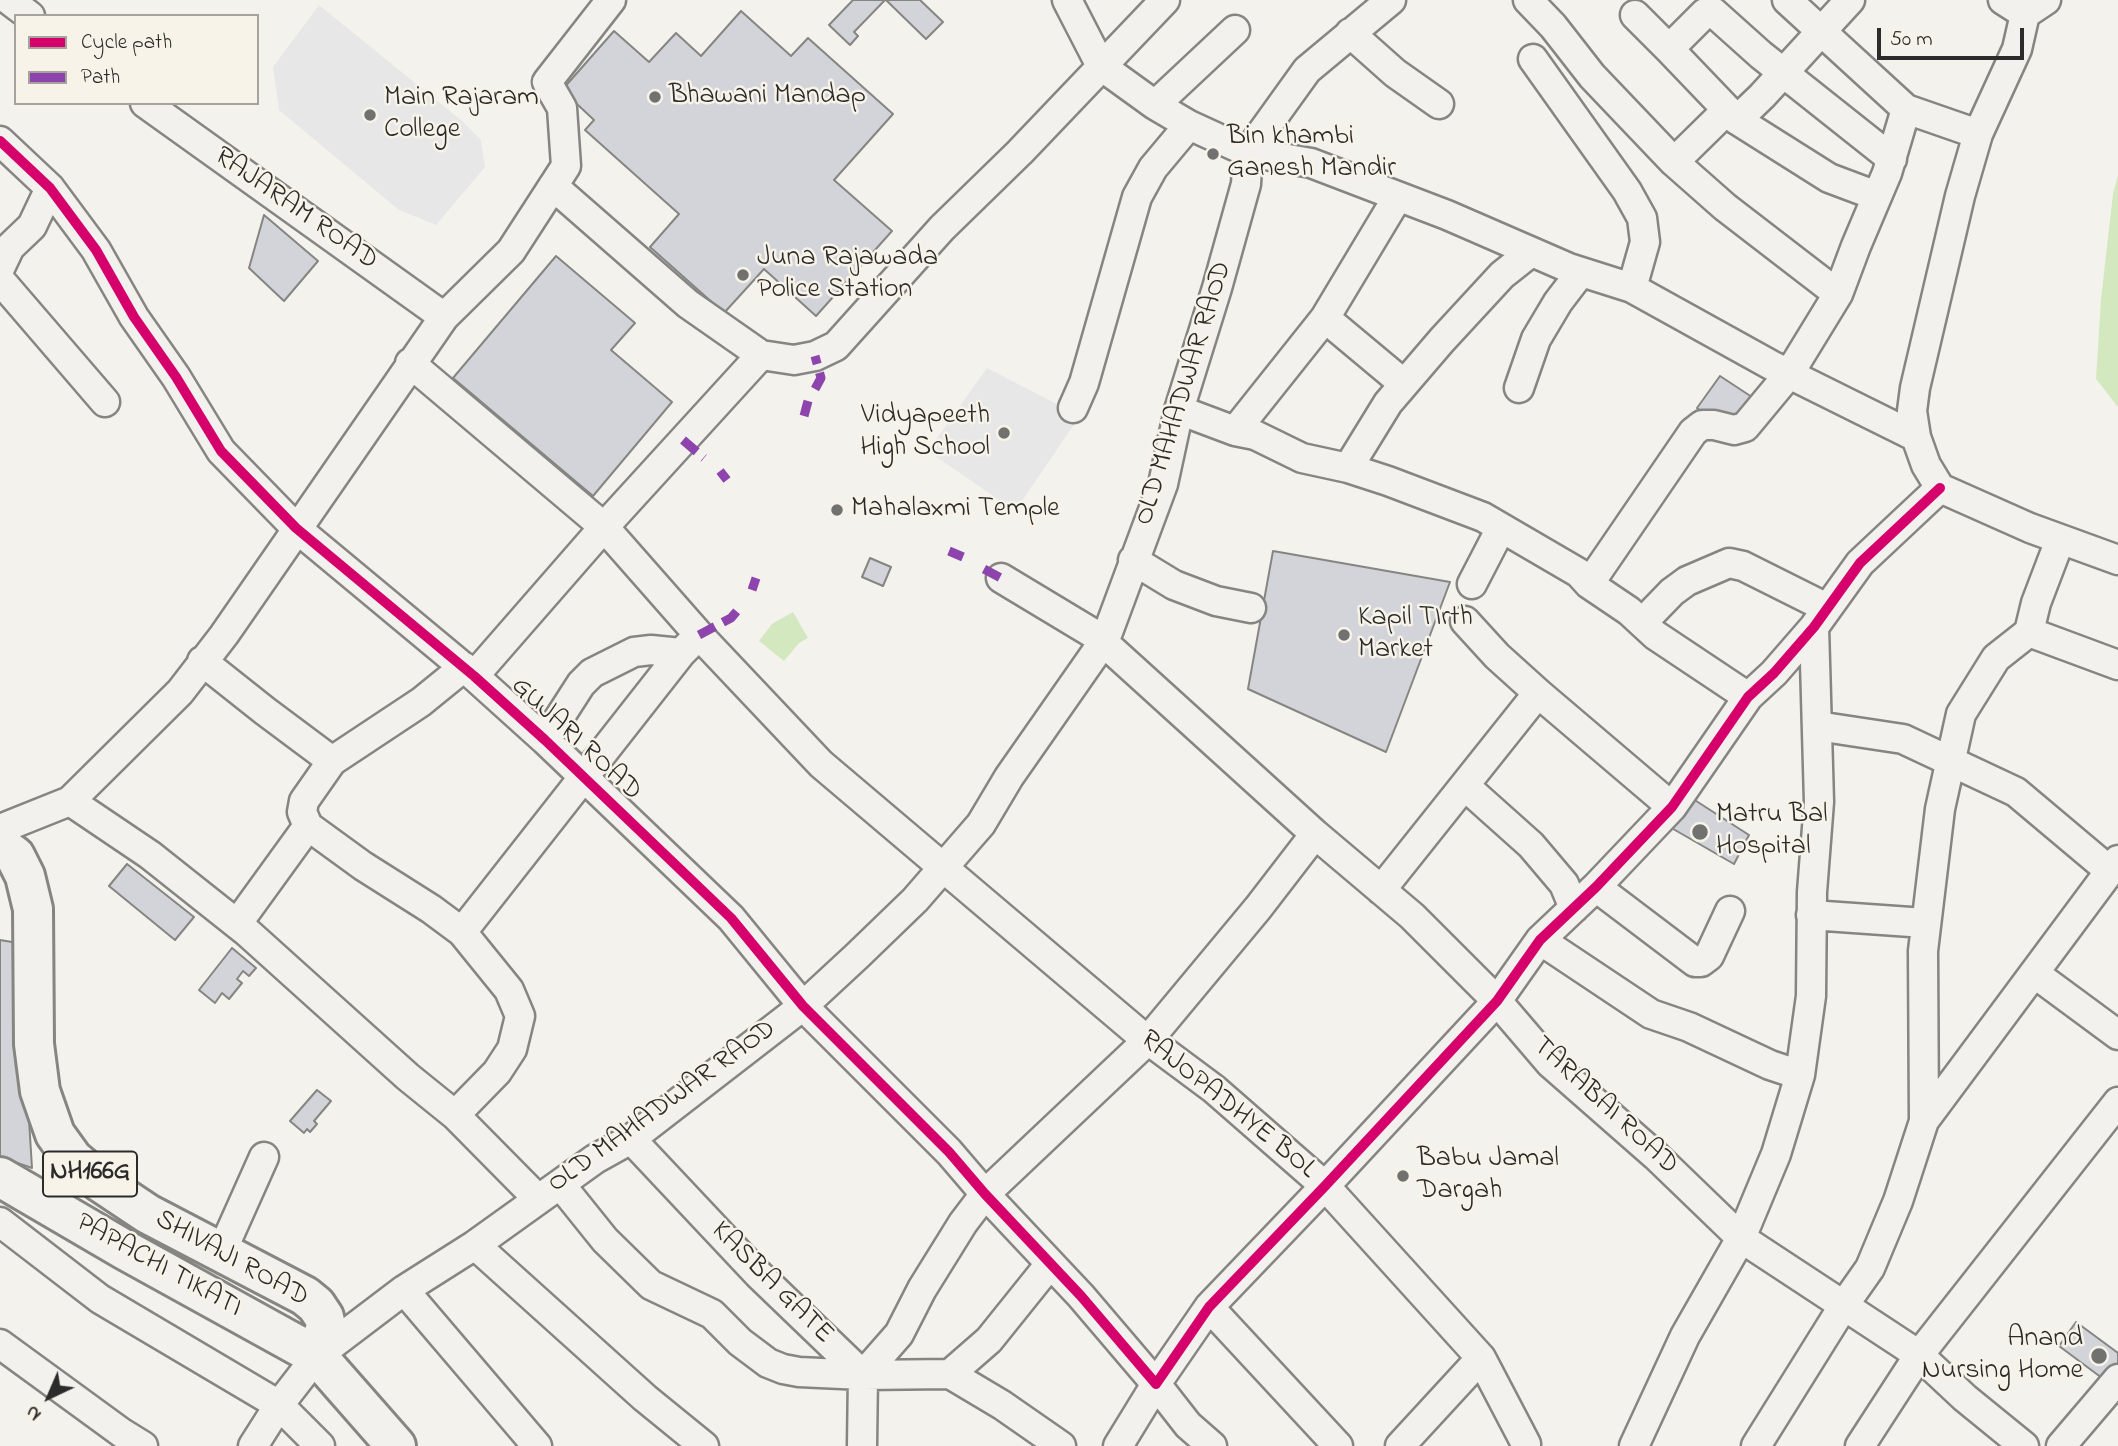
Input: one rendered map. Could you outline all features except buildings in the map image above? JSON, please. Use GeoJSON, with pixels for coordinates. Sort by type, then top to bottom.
{"type":"FeatureCollection","features":[{"type":"Feature","properties":{"kind":"highway","name":"SHIVAJI ROAD"},"geometry":{"type":"LineString","coordinates":[[0,845],[15,856],[25,876],[33,909],[34,1044],[40,1091],[55,1134],[72,1159],[100,1182],[148,1214],[222,1251],[305,1296],[316,1305],[326,1326],[317,1356]]}},
{"type":"Feature","properties":{"kind":"highway","name":"PAPACHI TIKATI"},"geometry":{"type":"LineString","coordinates":[[0,1177],[125,1250],[317,1356]]}},
{"type":"Feature","properties":{"kind":"highway","name":"NH166G"},"geometry":{"type":"LineString","coordinates":[[317,1356],[396,1446]]}},
{"type":"Feature","properties":{"kind":"street"},"geometry":{"type":"LineString","coordinates":[[9,0],[27,14]]}},
{"type":"Feature","properties":{"kind":"street"},"geometry":{"type":"LineString","coordinates":[[0,829],[70,801],[180,692],[224,635],[444,317],[511,251],[566,166],[562,108],[547,82],[611,0]]}},
{"type":"Feature","properties":{"kind":"street"},"geometry":{"type":"LineString","coordinates":[[1067,0],[1101,66],[1155,105],[1189,124],[1248,152],[1311,163],[1447,215],[1581,272],[1632,288],[1789,374],[1916,437]]}},
{"type":"Feature","properties":{"kind":"street"},"geometry":{"type":"LineString","coordinates":[[552,186],[688,304],[761,355],[794,360],[815,356],[836,346],[942,228],[1020,152],[1165,0]]}},
{"type":"Feature","properties":{"kind":"street"},"geometry":{"type":"LineString","coordinates":[[1248,152],[1307,70],[1391,0]]}},
{"type":"Feature","properties":{"kind":"street"},"geometry":{"type":"LineString","coordinates":[[1528,0],[1553,26],[1592,76],[1674,162],[1725,207],[1838,294]]}},
{"type":"Feature","properties":{"kind":"street"},"geometry":{"type":"LineString","coordinates":[[1787,0],[1906,109],[1978,134]]}},
{"type":"Feature","properties":{"kind":"street"},"geometry":{"type":"LineString","coordinates":[[1674,162],[1732,115],[1762,96],[1850,0]]}},
{"type":"Feature","properties":{"kind":"street"},"geometry":{"type":"LineString","coordinates":[[2025,5],[2017,49],[1978,134],[1960,196],[1915,388],[1912,411],[1916,437],[1926,465],[1940,488],[1962,500],[2060,540],[2118,560]]}},
{"type":"Feature","properties":{"kind":"street"},"geometry":{"type":"LineString","coordinates":[[1669,50],[1705,13],[1713,12],[1892,159]]}},
{"type":"Feature","properties":{"kind":"street"},"geometry":{"type":"LineString","coordinates":[[1635,15],[1732,115],[1829,178],[1877,196]]}},
{"type":"Feature","properties":{"kind":"street"},"geometry":{"type":"LineString","coordinates":[[1155,105],[1235,30]]}},
{"type":"Feature","properties":{"kind":"street"},"geometry":{"type":"LineString","coordinates":[[1350,33],[1395,73],[1439,104]]}},
{"type":"Feature","properties":{"kind":"street"},"geometry":{"type":"LineString","coordinates":[[1533,59],[1627,191],[1642,218],[1645,242],[1632,288]]}},
{"type":"Feature","properties":{"kind":"street","name":"RAJARAM ROAD"},"geometry":{"type":"LineString","coordinates":[[148,105],[444,317]]}},
{"type":"Feature","properties":{"kind":"street"},"geometry":{"type":"LineString","coordinates":[[1589,584],[1693,432],[1702,425],[1734,430],[1745,427],[1789,374],[1838,294],[1892,159],[1906,109]]}},
{"type":"Feature","properties":{"kind":"street"},"geometry":{"type":"LineString","coordinates":[[1073,408],[1084,383],[1136,197],[1153,168],[1189,124]]}},
{"type":"Feature","properties":{"kind":"street","name":"GUJARI ROAD"},"geometry":{"type":"LineString","coordinates":[[0,141],[50,188],[96,250],[134,317],[176,377],[221,451],[296,528],[469,672],[545,740],[731,918],[803,1006],[949,1152],[1134,1356],[1188,1425],[1212,1446]]}},
{"type":"Feature","properties":{"kind":"street","name":"OLD MAHADWAR RAOD"},"geometry":{"type":"LineString","coordinates":[[253,1446],[279,1405],[317,1356],[404,1290],[475,1245],[595,1159],[631,1139],[803,1006],[915,900],[981,824],[1009,777],[1102,642],[1163,484],[1179,410],[1246,184],[1248,152]]}},
{"type":"Feature","properties":{"kind":"street"},"geometry":{"type":"LineString","coordinates":[[0,268],[10,247],[32,226],[50,188]]}},
{"type":"Feature","properties":{"kind":"street"},"geometry":{"type":"LineString","coordinates":[[1235,431],[1325,318],[1398,198]]}},
{"type":"Feature","properties":{"kind":"street"},"geometry":{"type":"LineString","coordinates":[[1348,468],[1388,403],[1404,384],[1502,275],[1531,252]]}},
{"type":"Feature","properties":{"kind":"street"},"geometry":{"type":"LineString","coordinates":[[1519,388],[1536,339],[1558,302],[1581,272]]}},
{"type":"Feature","properties":{"kind":"street"},"geometry":{"type":"LineString","coordinates":[[0,281],[105,402]]}},
{"type":"Feature","properties":{"kind":"street"},"geometry":{"type":"LineString","coordinates":[[1325,318],[1404,384]]}},
{"type":"Feature","properties":{"kind":"street"},"geometry":{"type":"LineString","coordinates":[[455,1115],[497,1072],[512,1049],[520,1016],[509,990],[462,932],[308,826],[302,812],[304,801],[332,761],[469,672],[761,355]]}},
{"type":"Feature","properties":{"kind":"street","name":"RAJOPADHYE BOL"},"geometry":{"type":"LineString","coordinates":[[410,363],[604,527],[690,644],[821,764],[1136,1031],[1214,1089],[1325,1186],[1481,1359],[1526,1444]]}},
{"type":"Feature","properties":{"kind":"street"},"geometry":{"type":"LineString","coordinates":[[1179,410],[1235,431],[1255,435],[1302,458],[1348,468],[1388,481],[1483,517],[1579,573],[1589,584],[1693,662],[1720,676],[1748,697]]}},
{"type":"Feature","properties":{"kind":"street"},"geometry":{"type":"LineString","coordinates":[[1118,1446],[1156,1384],[1209,1307],[1497,1000],[1540,940],[1596,887],[1672,807],[1748,697],[1774,673],[1821,617],[1860,563],[1940,488]]}},
{"type":"Feature","properties":{"kind":"street"},"geometry":{"type":"LineString","coordinates":[[1472,584],[1501,528]]}},
{"type":"Feature","properties":{"kind":"street"},"geometry":{"type":"LineString","coordinates":[[1924,1121],[1923,951],[1940,809],[1961,714],[1996,659],[2029,632],[2036,603],[2060,540]]}},
{"type":"Feature","properties":{"kind":"street"},"geometry":{"type":"LineString","coordinates":[[1133,561],[1174,584],[1216,601],[1251,608]]}},
{"type":"Feature","properties":{"kind":"street"},"geometry":{"type":"LineString","coordinates":[[1642,623],[1672,592],[1687,581],[1729,563],[1743,566],[1821,617]]}},
{"type":"Feature","properties":{"kind":"street","name":"TARABAI ROAD"},"geometry":{"type":"LineString","coordinates":[[1001,578],[1102,642],[1315,834],[1412,915],[1497,1000],[1550,1063],[1656,1156],[1741,1238],[1919,1355],[1965,1398],[2024,1446]]}},
{"type":"Feature","properties":{"kind":"street"},"geometry":{"type":"LineString","coordinates":[[1634,1446],[1685,1336],[1741,1238],[1776,1154],[1800,1075],[1811,996],[1811,915],[1819,802],[1817,726],[1821,617]]}},
{"type":"Feature","properties":{"kind":"street"},"geometry":{"type":"LineString","coordinates":[[1465,621],[1497,656],[1538,693],[1672,807]]}},
{"type":"Feature","properties":{"kind":"street"},"geometry":{"type":"LineString","coordinates":[[2029,632],[2118,665]]}},
{"type":"Feature","properties":{"kind":"street"},"geometry":{"type":"LineString","coordinates":[[545,740],[581,684],[592,673],[634,652],[690,644]]}},
{"type":"Feature","properties":{"kind":"street"},"geometry":{"type":"LineString","coordinates":[[462,932],[690,644]]}},
{"type":"Feature","properties":{"kind":"street"},"geometry":{"type":"LineString","coordinates":[[202,661],[332,761]]}},
{"type":"Feature","properties":{"kind":"street"},"geometry":{"type":"LineString","coordinates":[[1381,890],[1538,693]]}},
{"type":"Feature","properties":{"kind":"street"},"geometry":{"type":"LineString","coordinates":[[1756,1446],[1870,1268],[1898,1200],[1924,1121],[2114,866],[2016,792],[1951,761],[1903,739],[1817,726]]}},
{"type":"Feature","properties":{"kind":"street"},"geometry":{"type":"LineString","coordinates":[[1465,786],[1531,845],[1564,884],[1574,908]]}},
{"type":"Feature","properties":{"kind":"street"},"geometry":{"type":"LineString","coordinates":[[70,801],[150,855],[237,924],[408,1077],[549,1191],[652,1285],[712,1314],[754,1354],[783,1369],[863,1375],[950,1374],[1002,1405],[1061,1446]]}},
{"type":"Feature","properties":{"kind":"street"},"geometry":{"type":"LineString","coordinates":[[237,924],[308,826]]}},
{"type":"Feature","properties":{"kind":"street"},"geometry":{"type":"LineString","coordinates":[[862,1446],[863,1375],[899,1334],[922,1289],[963,1223],[985,1194],[1149,1039],[1258,908],[1315,834]]}},
{"type":"Feature","properties":{"kind":"street"},"geometry":{"type":"LineString","coordinates":[[1596,887],[1695,962],[1701,962],[1709,956],[1730,911]]}},
{"type":"Feature","properties":{"kind":"street"},"geometry":{"type":"LineString","coordinates":[[1811,915],[1926,923]]}},
{"type":"Feature","properties":{"kind":"street"},"geometry":{"type":"LineString","coordinates":[[1540,940],[1651,1014],[1689,1027],[1770,1065],[1800,1075]]}},
{"type":"Feature","properties":{"kind":"street"},"geometry":{"type":"LineString","coordinates":[[2034,973],[2118,1035]]}},
{"type":"Feature","properties":{"kind":"street"},"geometry":{"type":"LineString","coordinates":[[1860,1446],[1919,1355],[2118,1102]]}},
{"type":"Feature","properties":{"kind":"street","name":"KASBA GATE"},"geometry":{"type":"LineString","coordinates":[[631,1139],[758,1273],[863,1375]]}},
{"type":"Feature","properties":{"kind":"street"},"geometry":{"type":"LineString","coordinates":[[222,1251],[264,1157]]}},
{"type":"Feature","properties":{"kind":"street"},"geometry":{"type":"LineString","coordinates":[[0,1222],[100,1299],[279,1405],[320,1446]]}},
{"type":"Feature","properties":{"kind":"street"},"geometry":{"type":"LineString","coordinates":[[475,1245],[645,1398],[704,1446]]}},
{"type":"Feature","properties":{"kind":"street"},"geometry":{"type":"LineString","coordinates":[[950,1374],[989,1340],[1050,1264]]}},
{"type":"Feature","properties":{"kind":"street"},"geometry":{"type":"LineString","coordinates":[[404,1290],[537,1446]]}},
{"type":"Feature","properties":{"kind":"street"},"geometry":{"type":"LineString","coordinates":[[1209,1307],[1338,1446]]}},
{"type":"Feature","properties":{"kind":"street"},"geometry":{"type":"LineString","coordinates":[[0,1344],[143,1446]]}},
{"type":"Feature","properties":{"kind":"street"},"geometry":{"type":"LineString","coordinates":[[1400,1446],[1481,1359]]}},
{"type":"Feature","properties":{"kind":"street"},"geometry":{"type":"LineString","coordinates":[[2062,1446],[2118,1379]]}},
{"type":"Feature","properties":{"kind":"shaded area","name":"Main Rajaram College"},"geometry":{"type":"Polygon","coordinates":[[[319,5],[462,121],[481,140],[485,167],[436,225],[399,210],[279,110],[273,67],[319,5]]]}},
{"type":"Feature","properties":{"kind":"shaded area","name":"Vidyapeeth High School"},"geometry":{"type":"Polygon","coordinates":[[[987,368],[1080,416],[1015,511],[928,451],[987,368]]]}},
{"type":"Feature","properties":{"kind":"green space"},"geometry":{"type":"Polygon","coordinates":[[[2118,175],[2118,407],[2096,379],[2101,299],[2113,194],[2118,175]]]}},
{"type":"Feature","properties":{"kind":"green space"},"geometry":{"type":"Polygon","coordinates":[[[793,612],[808,638],[799,643],[784,661],[759,641],[772,624],[793,612]]]}},
{"type":"Feature","properties":{"kind":"marked path"},"geometry":{"type":"LineString","coordinates":[[815,356],[821,378],[815,389]]}},
{"type":"Feature","properties":{"kind":"marked path"},"geometry":{"type":"LineString","coordinates":[[804,416],[808,401]]}},
{"type":"Feature","properties":{"kind":"marked path"},"geometry":{"type":"LineString","coordinates":[[683,440],[704,458]]}},
{"type":"Feature","properties":{"kind":"marked path"},"geometry":{"type":"LineString","coordinates":[[720,471],[727,480]]}},
{"type":"Feature","properties":{"kind":"marked path"},"geometry":{"type":"LineString","coordinates":[[949,551],[963,557]]}},
{"type":"Feature","properties":{"kind":"marked path"},"geometry":{"type":"LineString","coordinates":[[984,569],[1001,578]]}},
{"type":"Feature","properties":{"kind":"marked path"},"geometry":{"type":"LineString","coordinates":[[752,590],[756,578]]}},
{"type":"Feature","properties":{"kind":"marked path"},"geometry":{"type":"LineString","coordinates":[[699,635],[731,618],[742,605]]}},
{"type":"Feature","properties":{"kind":"cycle path"},"geometry":{"type":"LineString","coordinates":[[0,141],[50,188],[96,250],[134,317],[176,377],[221,451],[296,528],[474,676],[731,918],[803,1006],[949,1152],[1081,1296],[1156,1384],[1209,1307],[1497,1001],[1540,940],[1596,887],[1672,807],[1748,697],[1774,673],[1814,627],[1860,563],[1940,488]]}},
{"type":"Feature","properties":{"kind":"place","name":"Bhawani Mandap"},"geometry":{"type":"Point","coordinates":[655,97]}},
{"type":"Feature","properties":{"kind":"place","name":"Main Rajaram College"},"geometry":{"type":"Point","coordinates":[370,115]}},
{"type":"Feature","properties":{"kind":"place","name":"Bin khambi Ganesh Mandir"},"geometry":{"type":"Point","coordinates":[1213,154]}},
{"type":"Feature","properties":{"kind":"place","name":"Juna Rajawada Police Station"},"geometry":{"type":"Point","coordinates":[743,275]}},
{"type":"Feature","properties":{"kind":"place","name":"Vidyapeeth High School"},"geometry":{"type":"Point","coordinates":[1004,433]}},
{"type":"Feature","properties":{"kind":"place","name":"Mahalaxmi Temple"},"geometry":{"type":"Point","coordinates":[837,510]}},
{"type":"Feature","properties":{"kind":"place","name":"Kapil TIrth Market"},"geometry":{"type":"Point","coordinates":[1344,635]}},
{"type":"Feature","properties":{"kind":"place","name":"Matru Bal Hospital"},"geometry":{"type":"Point","coordinates":[1700,832]}},
{"type":"Feature","properties":{"kind":"place","name":"Babu Jamal Dargah"},"geometry":{"type":"Point","coordinates":[1403,1176]}},
{"type":"Feature","properties":{"kind":"place","name":"Anand Nursing Home"},"geometry":{"type":"Point","coordinates":[2099,1356]}}]}
